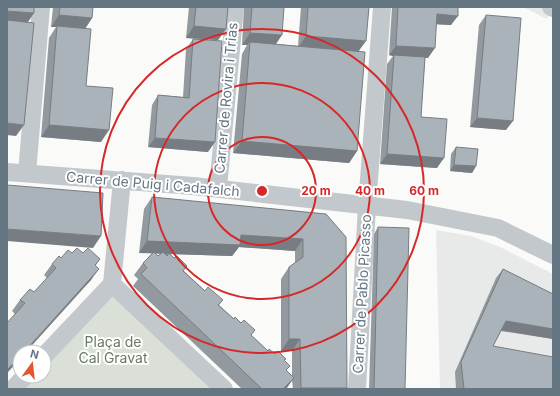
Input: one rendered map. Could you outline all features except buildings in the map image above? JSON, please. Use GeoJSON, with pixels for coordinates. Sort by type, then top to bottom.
{"type":"FeatureCollection","features":[{"type":"Feature","properties":{"kind":"street"},"geometry":{"type":"LineString","coordinates":[[27,173],[41,7]]}},
{"type":"Feature","properties":{"kind":"street","name":"Carrer de Rovira i Trias"},"geometry":{"type":"LineString","coordinates":[[218,188],[235,7]]}},
{"type":"Feature","properties":{"kind":"street","name":"Carrer de Pablo Picasso"},"geometry":{"type":"LineString","coordinates":[[357,389],[367,206],[382,7]]}},
{"type":"Feature","properties":{"kind":"street","name":"Carrer de Puig i Cadafalch"},"geometry":{"type":"LineString","coordinates":[[7,172],[218,188],[406,210],[498,228],[553,255]]}},
{"type":"Feature","properties":{"kind":"street"},"geometry":{"type":"LineString","coordinates":[[52,348],[112,284],[122,180]]}},
{"type":"Feature","properties":{"kind":"street"},"geometry":{"type":"LineString","coordinates":[[112,284],[224,389]]}},
{"type":"Feature","properties":{"kind":"shaded area"},"geometry":{"type":"Polygon","coordinates":[[[523,7],[553,7],[547,19],[523,7]]]}},
{"type":"Feature","properties":{"kind":"shaded area"},"geometry":{"type":"Polygon","coordinates":[[[436,230],[471,236],[502,248],[553,274],[553,389],[440,389],[436,230]]]}},
{"type":"Feature","properties":{"kind":"green space","name":"Plaça de Cal Gravat"},"geometry":{"type":"Polygon","coordinates":[[[112,294],[212,389],[22,389],[27,384],[52,384],[52,358],[112,294]]]}}]}
